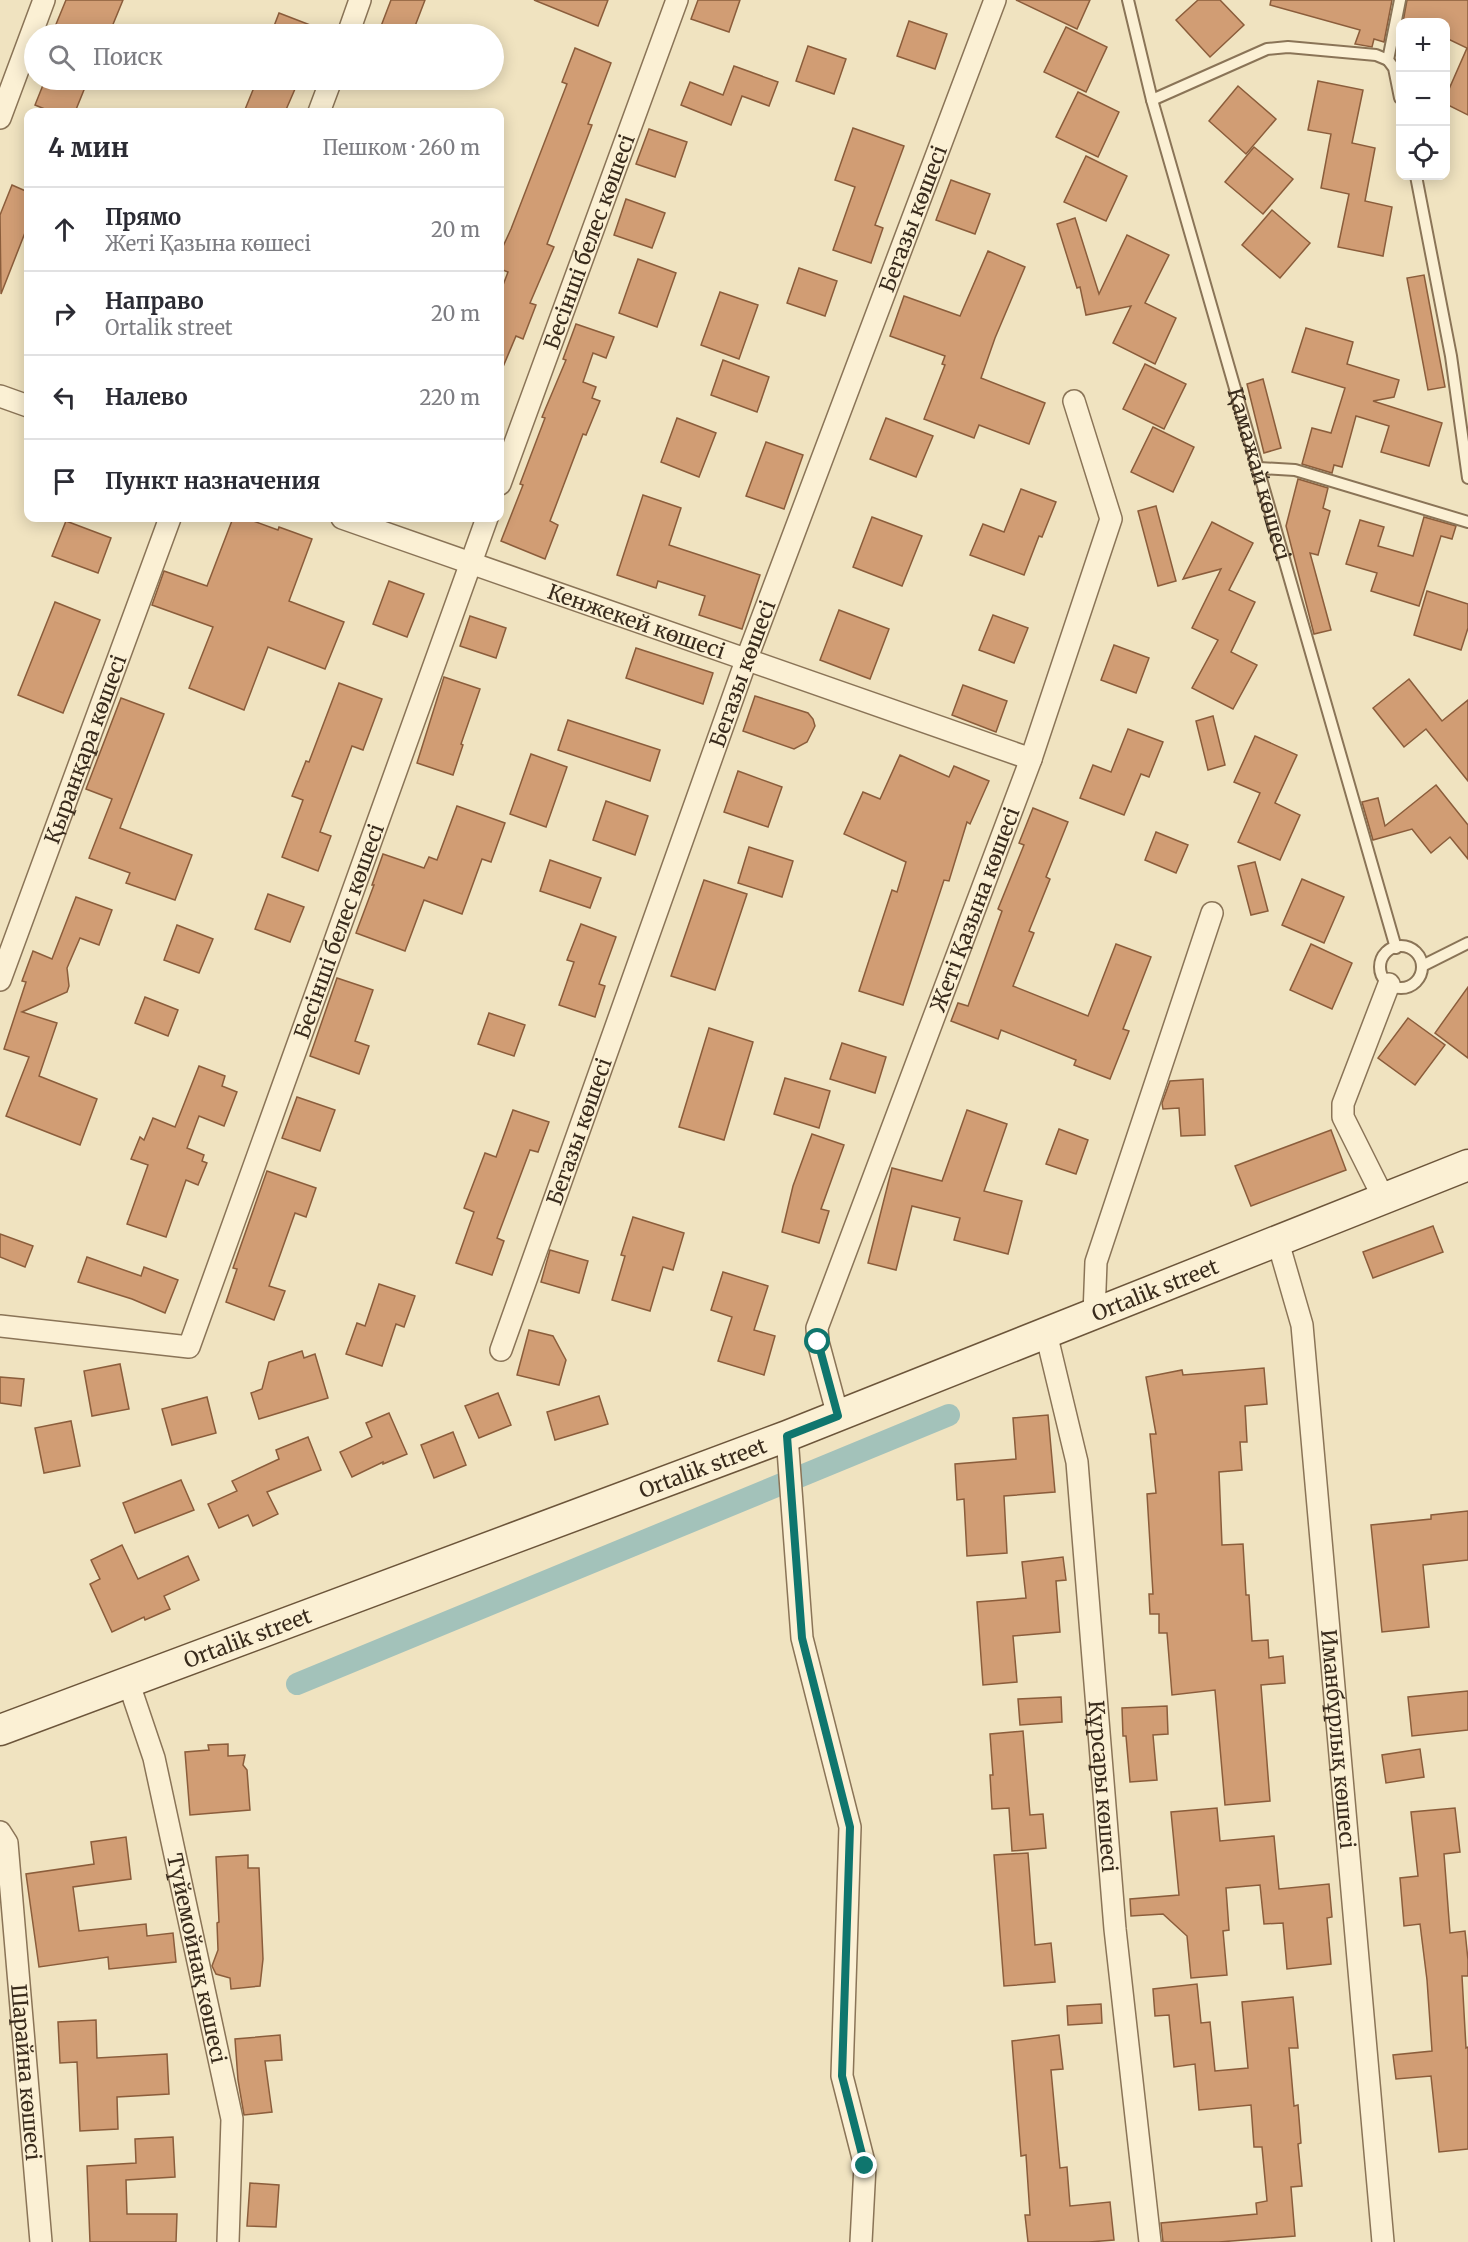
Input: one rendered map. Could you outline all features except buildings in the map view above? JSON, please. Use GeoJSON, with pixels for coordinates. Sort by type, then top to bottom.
{"type":"FeatureCollection","features":[{"type":"Feature","properties":{"kind":"main road","name":"Ortalik street"},"geometry":{"type":"LineString","coordinates":[[0,1730],[787,1436],[1468,1166]]}},
{"type":"Feature","properties":{"kind":"street"},"geometry":{"type":"LineString","coordinates":[[35,24],[44,0]]}},
{"type":"Feature","properties":{"kind":"street"},"geometry":{"type":"LineString","coordinates":[[352,24],[360,0]]}},
{"type":"Feature","properties":{"kind":"street","name":"Бесінші белес көшесі"},"geometry":{"type":"LineString","coordinates":[[504,472],[677,0]]}},
{"type":"Feature","properties":{"kind":"street","name":"Бегазы көшесі"},"geometry":{"type":"LineString","coordinates":[[501,1350],[747,658],[995,0]]}},
{"type":"Feature","properties":{"kind":"street"},"geometry":{"type":"LineString","coordinates":[[0,118],[24,54]]}},
{"type":"Feature","properties":{"kind":"street"},"geometry":{"type":"LineString","coordinates":[[320,108],[327,90]]}},
{"type":"Feature","properties":{"kind":"street"},"geometry":{"type":"LineString","coordinates":[[0,396],[24,405]]}},
{"type":"Feature","properties":{"kind":"street","name":"Жеті Қазына көшесі"},"geometry":{"type":"LineString","coordinates":[[838,1416],[818,1342],[817,1328],[1032,759],[1111,519],[1074,401]]}},
{"type":"Feature","properties":{"kind":"street","name":"Қыранқара көшесі"},"geometry":{"type":"LineString","coordinates":[[0,980],[169,522]]}},
{"type":"Feature","properties":{"kind":"street","name":"Кенжекей көшесі"},"geometry":{"type":"LineString","coordinates":[[353,522],[1032,759]]}},
{"type":"Feature","properties":{"kind":"street","name":"Бесінші белес көшесі"},"geometry":{"type":"LineString","coordinates":[[0,1326],[189,1347],[485,522]]}},
{"type":"Feature","properties":{"kind":"street"},"geometry":{"type":"LineString","coordinates":[[1094,1315],[1096,1262],[1212,914]]}},
{"type":"Feature","properties":{"kind":"street"},"geometry":{"type":"LineString","coordinates":[[1384,1199],[1343,1117],[1343,1104],[1389,984]]}},
{"type":"Feature","properties":{"kind":"street","name":"Иманбұрлық көшесі"},"geometry":{"type":"LineString","coordinates":[[1278,1242],[1302,1325],[1383,2242]]}},
{"type":"Feature","properties":{"kind":"street","name":"Құрсары көшесі"},"geometry":{"type":"LineString","coordinates":[[1046,1333],[1077,1462],[1115,1929],[1150,2242]]}},
{"type":"Feature","properties":{"kind":"street"},"geometry":{"type":"LineString","coordinates":[[787,1436],[802,1638],[850,1827],[842,2076],[865,2166],[861,2242]]}},
{"type":"Feature","properties":{"kind":"street","name":"Түйемойнақ көшесі"},"geometry":{"type":"LineString","coordinates":[[128,1681],[154,1758],[232,2119],[228,2242]]}},
{"type":"Feature","properties":{"kind":"street","name":"Шарайна көшесі"},"geometry":{"type":"LineString","coordinates":[[0,1833],[7,1844],[41,2242]]}},
{"type":"Feature","properties":{"kind":"lane","name":"Қамажай көшесі"},"geometry":{"type":"LineString","coordinates":[[1128,0],[1152,100],[1396,948]]}},
{"type":"Feature","properties":{"kind":"lane"},"geometry":{"type":"LineString","coordinates":[[1388,60],[1400,0]]}},
{"type":"Feature","properties":{"kind":"lane"},"geometry":{"type":"LineString","coordinates":[[1152,100],[1267,49],[1288,46],[1376,55],[1388,60],[1394,68],[1396,77]]}},
{"type":"Feature","properties":{"kind":"lane"},"geometry":{"type":"LineString","coordinates":[[1417,180],[1451,356],[1468,478]]}},
{"type":"Feature","properties":{"kind":"lane"},"geometry":{"type":"LineString","coordinates":[[1259,468],[1294,470],[1468,522]]}},
{"type":"Feature","properties":{"kind":"lane"},"geometry":{"type":"LineString","coordinates":[[1422,966],[1468,943]]}},
{"type":"Feature","properties":{"kind":"lane"},"geometry":{"type":"LineString","coordinates":[[1404,947],[1415,952],[1422,966],[1420,976],[1411,986],[1397,988],[1389,984],[1382,975],[1381,963],[1386,953],[1396,948],[1404,947]]}},
{"type":"Feature","properties":{"kind":"waterway"},"geometry":{"type":"LineString","coordinates":[[297,1684],[949,1415]]}},
{"type":"Feature","properties":{"kind":"route"},"geometry":{"type":"LineString","coordinates":[[818,1342],[838,1416],[787,1436],[802,1638],[850,1827],[842,2076],[865,2166]]}}]}
